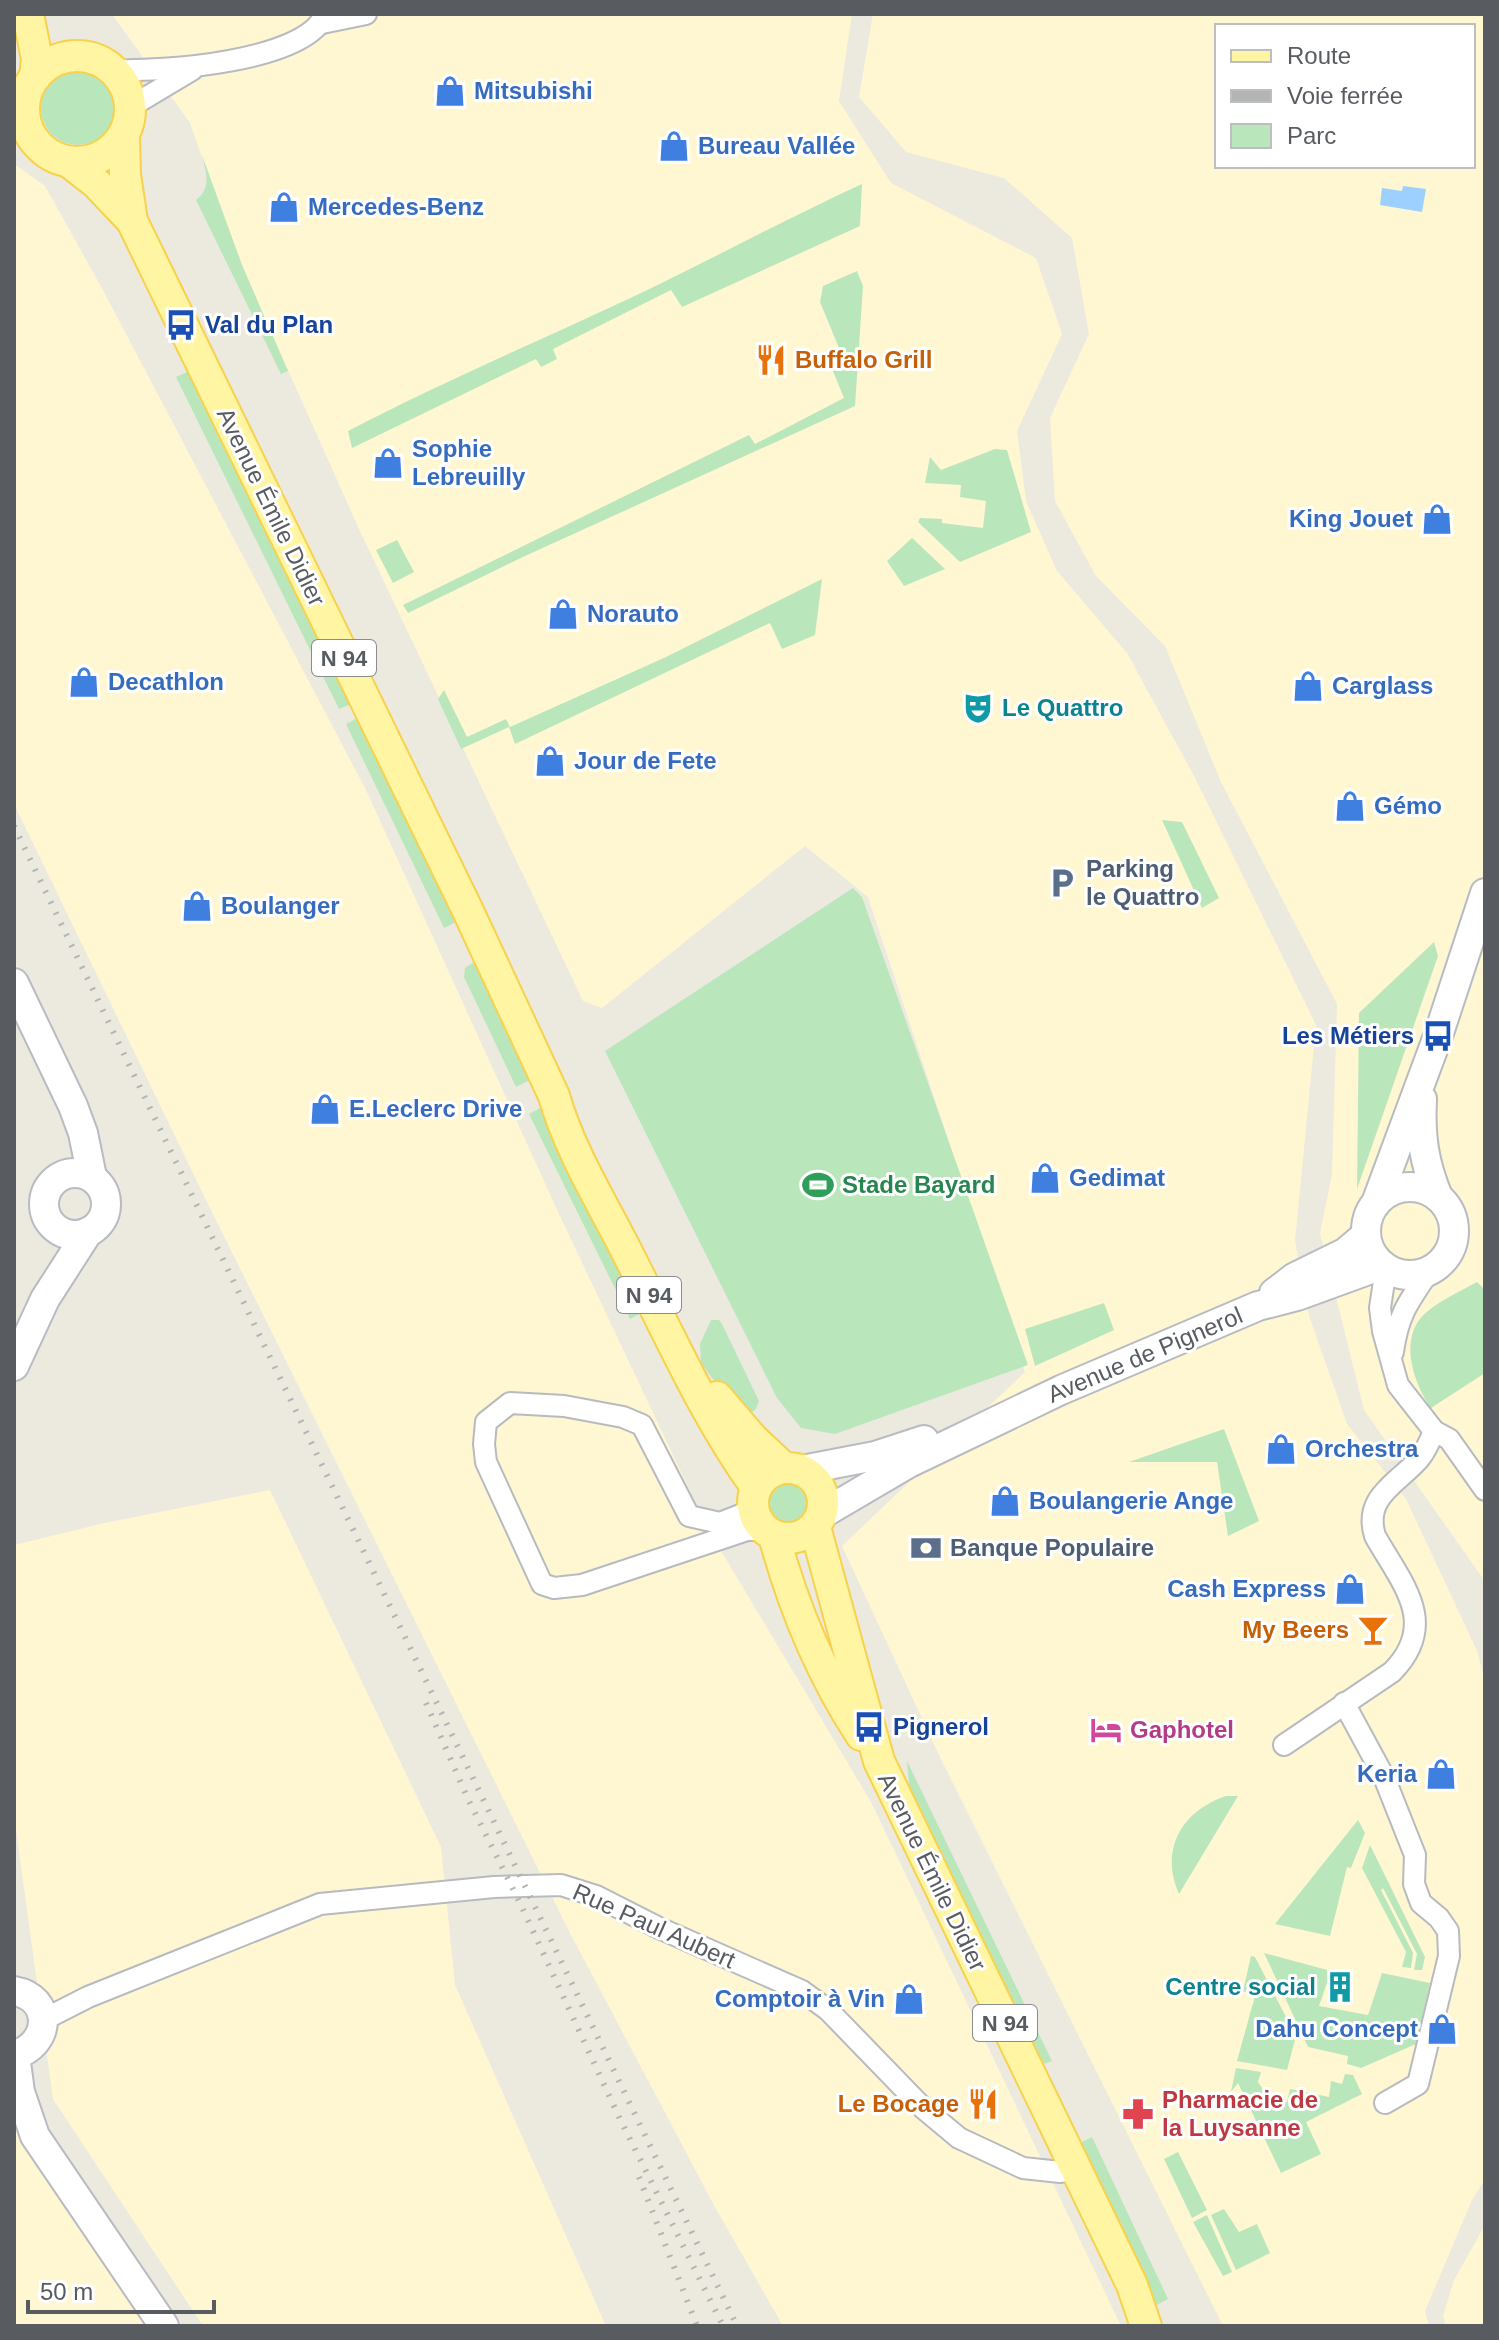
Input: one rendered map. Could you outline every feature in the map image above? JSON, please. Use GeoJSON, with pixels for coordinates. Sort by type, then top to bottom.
{"type":"FeatureCollection","features":[{"type":"Feature","properties":{"kind":"main road"},"geometry":{"type":"LineString","coordinates":[[23,100],[47,66],[60,59],[89,57],[114,70],[128,94],[127,120],[107,153],[95,159],[69,162],[41,149],[34,141],[23,100],[37,59],[28,14]]}},
{"type":"Feature","properties":{"kind":"main road"},"geometry":{"type":"LineString","coordinates":[[36,14],[76,56]]}},
{"type":"Feature","properties":{"kind":"main road","name":"Avenue Émile Didier"},"geometry":{"type":"LineString","coordinates":[[127,120],[125,175],[132,221],[468,911],[554,1096],[562,1123],[696,1387],[736,1458],[762,1516],[807,1635],[838,1696],[879,1761],[1074,2169],[1132,2285],[1158,2326]]}},
{"type":"Feature","properties":{"kind":"main road","name":"Avenue Émile Didier"},"geometry":{"type":"LineString","coordinates":[[69,162],[96,183],[132,221]]}},
{"type":"Feature","properties":{"kind":"main road","name":"Avenue Émile Didier"},"geometry":{"type":"LineString","coordinates":[[554,1096],[571,1120],[702,1375],[726,1409],[753,1439],[793,1469]]}},
{"type":"Feature","properties":{"kind":"main road"},"geometry":{"type":"LineString","coordinates":[[793,1469],[813,1477],[821,1488],[824,1501],[818,1521],[796,1538],[762,1516],[764,1477],[793,1469]]}},
{"type":"Feature","properties":{"kind":"main road","name":"Avenue Émile Didier"},"geometry":{"type":"LineString","coordinates":[[818,1521],[879,1761]]}},
{"type":"Feature","properties":{"kind":"main road","name":"Avenue Émile Didier"},"geometry":{"type":"LineString","coordinates":[[1132,2285],[1146,2326]]}},
{"type":"Feature","properties":{"kind":"street"},"geometry":{"type":"LineString","coordinates":[[114,70],[154,71],[285,47],[313,33],[323,18],[366,14]]}},
{"type":"Feature","properties":{"kind":"street"},"geometry":{"type":"LineString","coordinates":[[127,120],[202,64]]}},
{"type":"Feature","properties":{"kind":"street"},"geometry":{"type":"LineString","coordinates":[[1430,1270],[1412,1275],[1384,1267],[1371,1252],[1366,1235],[1368,1218],[1423,1078],[1485,893]]}},
{"type":"Feature","properties":{"kind":"street"},"geometry":{"type":"LineString","coordinates":[[14,983],[73,1106],[83,1133],[92,1177],[105,1196],[106,1208],[102,1220],[88,1232],[45,1299],[14,1366]]}},
{"type":"Feature","properties":{"kind":"street"},"geometry":{"type":"LineString","coordinates":[[1391,1363],[1397,1324],[1404,1308],[1430,1270],[1442,1261],[1453,1237],[1452,1219],[1438,1197],[1425,1165],[1422,1143],[1423,1078]]}},
{"type":"Feature","properties":{"kind":"street"},"geometry":{"type":"LineString","coordinates":[[63,1175],[73,1106]]}},
{"type":"Feature","properties":{"kind":"street"},"geometry":{"type":"LineString","coordinates":[[45,1299],[53,1246],[52,1225],[45,1212],[44,1198],[54,1180],[63,1175],[73,1172],[92,1177]]}},
{"type":"Feature","properties":{"kind":"street"},"geometry":{"type":"LineString","coordinates":[[1376,1203],[1390,1193],[1406,1188],[1423,1190],[1438,1197]]}},
{"type":"Feature","properties":{"kind":"street"},"geometry":{"type":"LineString","coordinates":[[52,1225],[74,1235],[88,1232]]}},
{"type":"Feature","properties":{"kind":"street","name":"Avenue de Pignerol"},"geometry":{"type":"LineString","coordinates":[[1333,1272],[1366,1235]]}},
{"type":"Feature","properties":{"kind":"street"},"geometry":{"type":"LineString","coordinates":[[1384,1267],[1380,1308],[1398,1385],[1434,1431],[1449,1439],[1485,1490]]}},
{"type":"Feature","properties":{"kind":"street","name":"Avenue de Pignerol"},"geometry":{"type":"LineString","coordinates":[[818,1521],[909,1463],[1031,1404],[1258,1306],[1296,1286],[1333,1272],[1384,1267]]}},
{"type":"Feature","properties":{"kind":"street"},"geometry":{"type":"LineString","coordinates":[[510,1403],[564,1406],[623,1417],[642,1425],[689,1516],[720,1523],[762,1516],[747,1530],[582,1585],[554,1588],[542,1584],[486,1462],[486,1422],[510,1403]]}},
{"type":"Feature","properties":{"kind":"street","name":"Avenue de Pignerol"},"geometry":{"type":"LineString","coordinates":[[793,1469],[875,1456],[1031,1404]]}},
{"type":"Feature","properties":{"kind":"street"},"geometry":{"type":"LineString","coordinates":[[1284,1745],[1392,1672],[1404,1660],[1416,1626],[1414,1608],[1375,1536],[1373,1511],[1389,1486],[1419,1459],[1434,1431]]}},
{"type":"Feature","properties":{"kind":"street"},"geometry":{"type":"LineString","coordinates":[[1344,1703],[1384,1777],[1415,1855],[1414,1884],[1421,1903],[1439,1918],[1448,1931],[1449,1956],[1418,2084],[1385,2103]]}},
{"type":"Feature","properties":{"kind":"street","name":"Rue Paul Aubert"},"geometry":{"type":"LineString","coordinates":[[43,2020],[88,1997],[320,1904],[494,1887],[561,1885],[596,1896],[659,1928],[802,1991],[828,2010],[923,2108],[959,2138],[1023,2168],[1060,2172],[1074,2169]]}},
{"type":"Feature","properties":{"kind":"street"},"geometry":{"type":"LineString","coordinates":[[14,1991],[36,2002],[43,2020],[42,2033],[36,2043],[27,2051],[14,2055],[20,2092],[35,2136],[164,2326]]}},
{"type":"Feature","properties":{"kind":"shaded area"},"geometry":{"type":"Polygon","coordinates":[[[112,14],[852,14],[839,101],[891,183],[1036,258],[1062,334],[1017,431],[1026,501],[1057,571],[1127,653],[1194,776],[1316,1025],[1295,1241],[1309,1316],[1347,1424],[1406,1499],[1477,1651],[1485,1680],[1485,2179],[1472,2200],[1425,2311],[1429,2326],[1223,2326],[939,1755],[842,1546],[1025,1372],[868,897],[805,846],[602,1008],[583,1001],[359,529],[225,224],[190,123],[112,14]]]}},
{"type":"Feature","properties":{"kind":"shaded area"},"geometry":{"type":"Polygon","coordinates":[[[873,14],[1485,14],[1485,1591],[1482,1577],[1364,1410],[1320,1233],[1332,1175],[1337,1004],[1221,782],[1165,646],[1096,576],[1055,501],[1050,418],[1089,334],[1072,238],[1004,178],[906,152],[859,97],[873,14]]]}},
{"type":"Feature","properties":{"kind":"shaded area"},"geometry":{"type":"Polygon","coordinates":[[[14,164],[45,186],[366,790],[559,1214],[708,1529],[871,1802],[1121,2326],[783,2326],[715,2207],[570,1933],[209,1206],[14,804],[14,164]]]}},
{"type":"Feature","properties":{"kind":"shaded area"},"geometry":{"type":"Polygon","coordinates":[[[270,1490],[441,1847],[455,1985],[606,2326],[203,2326],[53,2099],[14,1815],[14,1545],[270,1490]]]}},
{"type":"Feature","properties":{"kind":"shaded area"},"geometry":{"type":"Polygon","coordinates":[[[14,2124],[148,2326],[14,2326],[14,2124]]]}},
{"type":"Feature","properties":{"kind":"shaded area"},"geometry":{"type":"Polygon","coordinates":[[[1485,2225],[1485,2326],[1446,2326],[1443,2316],[1454,2280],[1485,2225]]]}},
{"type":"Feature","properties":{"kind":"green space"},"geometry":{"type":"Polygon","coordinates":[[[78,71],[99,77],[109,87],[115,108],[109,129],[99,139],[78,145],[57,139],[47,129],[41,108],[47,87],[57,77],[78,71]]]}},
{"type":"Feature","properties":{"kind":"green space"},"geometry":{"type":"Polygon","coordinates":[[[202,155],[242,265],[288,371],[281,374],[196,200],[206,185],[202,155]]]}},
{"type":"Feature","properties":{"kind":"green space"},"geometry":{"type":"Polygon","coordinates":[[[862,184],[860,226],[682,307],[671,290],[553,349],[557,359],[541,367],[536,359],[352,448],[348,431],[643,292],[862,184]]]}},
{"type":"Feature","properties":{"kind":"green space"},"geometry":{"type":"Polygon","coordinates":[[[857,271],[863,286],[855,406],[525,556],[408,613],[403,605],[749,435],[755,444],[844,398],[828,359],[841,353],[820,302],[823,286],[857,271]]]}},
{"type":"Feature","properties":{"kind":"green space"},"geometry":{"type":"Polygon","coordinates":[[[189,371],[351,704],[339,709],[176,377],[189,371]]]}},
{"type":"Feature","properties":{"kind":"green space"},"geometry":{"type":"Polygon","coordinates":[[[995,449],[1007,450],[1031,532],[960,562],[918,522],[920,518],[942,519],[942,523],[983,528],[986,501],[960,497],[961,485],[925,483],[930,457],[941,470],[995,449]]]}},
{"type":"Feature","properties":{"kind":"green space"},"geometry":{"type":"Polygon","coordinates":[[[912,538],[945,569],[904,586],[887,561],[912,538]]]}},
{"type":"Feature","properties":{"kind":"green space"},"geometry":{"type":"Polygon","coordinates":[[[397,540],[414,572],[393,583],[376,550],[397,540]]]}},
{"type":"Feature","properties":{"kind":"green space"},"geometry":{"type":"Polygon","coordinates":[[[822,579],[815,635],[782,649],[770,623],[515,744],[509,727],[461,749],[438,699],[444,690],[467,737],[506,719],[510,727],[666,657],[822,579]]]}},
{"type":"Feature","properties":{"kind":"green space"},"geometry":{"type":"Polygon","coordinates":[[[358,718],[456,922],[444,928],[346,724],[358,718]]]}},
{"type":"Feature","properties":{"kind":"green space"},"geometry":{"type":"Polygon","coordinates":[[[1162,820],[1182,822],[1219,898],[1202,908],[1162,820]]]}},
{"type":"Feature","properties":{"kind":"green space","name":"Stade Bayard"},"geometry":{"type":"Polygon","coordinates":[[[853,888],[862,897],[1028,1365],[835,1434],[801,1428],[777,1398],[605,1051],[853,888]]]}},
{"type":"Feature","properties":{"kind":"green space"},"geometry":{"type":"Polygon","coordinates":[[[1434,942],[1438,956],[1357,1189],[1359,1013],[1434,942]]]}},
{"type":"Feature","properties":{"kind":"green space"},"geometry":{"type":"Polygon","coordinates":[[[474,962],[530,1080],[516,1087],[464,977],[465,968],[474,962]]]}},
{"type":"Feature","properties":{"kind":"green space"},"geometry":{"type":"Polygon","coordinates":[[[542,1107],[643,1312],[630,1319],[529,1114],[542,1107]]]}},
{"type":"Feature","properties":{"kind":"green space"},"geometry":{"type":"Polygon","coordinates":[[[1477,1282],[1485,1290],[1485,1373],[1431,1408],[1414,1372],[1411,1359],[1413,1333],[1418,1321],[1433,1307],[1477,1282]]]}},
{"type":"Feature","properties":{"kind":"green space"},"geometry":{"type":"Polygon","coordinates":[[[1104,1303],[1114,1330],[1035,1366],[1025,1329],[1104,1303]]]}},
{"type":"Feature","properties":{"kind":"green space"},"geometry":{"type":"Polygon","coordinates":[[[711,1320],[719,1320],[722,1324],[759,1401],[750,1414],[734,1407],[701,1363],[700,1344],[711,1320]]]}},
{"type":"Feature","properties":{"kind":"green space"},"geometry":{"type":"Polygon","coordinates":[[[1224,1429],[1259,1521],[1228,1536],[1217,1462],[1129,1462],[1224,1429]]]}},
{"type":"Feature","properties":{"kind":"green space"},"geometry":{"type":"Polygon","coordinates":[[[789,1482],[804,1488],[810,1503],[804,1518],[789,1524],[774,1518],[768,1503],[774,1488],[789,1482]]]}},
{"type":"Feature","properties":{"kind":"green space"},"geometry":{"type":"Polygon","coordinates":[[[907,1761],[1052,2061],[1044,2064],[909,1785],[907,1761]]]}},
{"type":"Feature","properties":{"kind":"green space"},"geometry":{"type":"Polygon","coordinates":[[[1226,1796],[1238,1796],[1179,1894],[1172,1862],[1178,1834],[1197,1811],[1226,1796]]]}},
{"type":"Feature","properties":{"kind":"green space"},"geometry":{"type":"Polygon","coordinates":[[[1358,1820],[1365,1833],[1351,1868],[1347,1867],[1330,1936],[1275,1924],[1358,1820]]]}},
{"type":"Feature","properties":{"kind":"green space"},"geometry":{"type":"Polygon","coordinates":[[[1370,1845],[1425,1957],[1422,1970],[1414,1970],[1417,1954],[1383,1888],[1381,1890],[1413,1953],[1411,1968],[1402,1967],[1406,1952],[1362,1868],[1370,1845]]]}},
{"type":"Feature","properties":{"kind":"green space"},"geometry":{"type":"Polygon","coordinates":[[[1264,1953],[1331,1971],[1319,2006],[1368,2015],[1382,1973],[1430,1983],[1416,2044],[1361,2068],[1347,2064],[1348,2056],[1308,2047],[1264,1953]]]}},
{"type":"Feature","properties":{"kind":"green space"},"geometry":{"type":"Polygon","coordinates":[[[1251,1956],[1255,1957],[1296,2036],[1287,2070],[1237,2061],[1255,1996],[1243,1991],[1251,1956]]]}},
{"type":"Feature","properties":{"kind":"green space"},"geometry":{"type":"Polygon","coordinates":[[[1236,2068],[1261,2072],[1258,2082],[1270,2099],[1287,2102],[1290,2089],[1329,2097],[1331,2081],[1342,2084],[1345,2074],[1353,2075],[1362,2094],[1306,2122],[1321,2154],[1281,2173],[1238,2083],[1231,2092],[1236,2068]]]}},
{"type":"Feature","properties":{"kind":"green space"},"geometry":{"type":"Polygon","coordinates":[[[1092,2137],[1168,2299],[1157,2305],[1080,2143],[1092,2137]]]}},
{"type":"Feature","properties":{"kind":"green space"},"geometry":{"type":"Polygon","coordinates":[[[1178,2152],[1207,2210],[1192,2218],[1164,2159],[1178,2152]]]}},
{"type":"Feature","properties":{"kind":"green space"},"geometry":{"type":"Polygon","coordinates":[[[1224,2209],[1239,2232],[1257,2224],[1270,2253],[1236,2270],[1211,2215],[1224,2209]]]}},
{"type":"Feature","properties":{"kind":"green space"},"geometry":{"type":"Polygon","coordinates":[[[1207,2215],[1232,2272],[1223,2276],[1193,2222],[1207,2215]]]}},
{"type":"Feature","properties":{"kind":"water"},"geometry":{"type":"Polygon","coordinates":[[[1403,186],[1426,189],[1422,212],[1380,205],[1382,188],[1402,191],[1403,186]]]}},
{"type":"Feature","properties":{"kind":"railway"},"geometry":{"type":"LineString","coordinates":[[14,826],[737,2326]]}},
{"type":"Feature","properties":{"kind":"railway"},"geometry":{"type":"LineString","coordinates":[[426,1703],[467,1797],[619,2117],[723,2326]]}},
{"type":"Feature","properties":{"kind":"railway"},"geometry":{"type":"LineString","coordinates":[[639,2177],[697,2326]]}},
{"type":"Feature","properties":{"kind":"place","name":"Mitsubishi"},"geometry":{"type":"Point","coordinates":[450,91]}},
{"type":"Feature","properties":{"kind":"place","name":"Bureau Vallée"},"geometry":{"type":"Point","coordinates":[674,146]}},
{"type":"Feature","properties":{"kind":"place","name":"Mercedes-Benz"},"geometry":{"type":"Point","coordinates":[284,207]}},
{"type":"Feature","properties":{"kind":"place","name":"Val du Plan"},"geometry":{"type":"Point","coordinates":[181,325]}},
{"type":"Feature","properties":{"kind":"place","name":"Buffalo Grill"},"geometry":{"type":"Point","coordinates":[771,360]}},
{"type":"Feature","properties":{"kind":"place","name":"Sophie Lebreuilly"},"geometry":{"type":"Point","coordinates":[388,463]}},
{"type":"Feature","properties":{"kind":"place","name":"King Jouet"},"geometry":{"type":"Point","coordinates":[1437,519]}},
{"type":"Feature","properties":{"kind":"place","name":"Norauto"},"geometry":{"type":"Point","coordinates":[563,614]}},
{"type":"Feature","properties":{"kind":"place","name":"Decathlon"},"geometry":{"type":"Point","coordinates":[84,682]}},
{"type":"Feature","properties":{"kind":"place","name":"Carglass"},"geometry":{"type":"Point","coordinates":[1308,686]}},
{"type":"Feature","properties":{"kind":"place","name":"Le Quattro"},"geometry":{"type":"Point","coordinates":[978,708]}},
{"type":"Feature","properties":{"kind":"place","name":"Jour de Fete"},"geometry":{"type":"Point","coordinates":[550,761]}},
{"type":"Feature","properties":{"kind":"place","name":"Gémo"},"geometry":{"type":"Point","coordinates":[1350,806]}},
{"type":"Feature","properties":{"kind":"place","name":"Parking le Quattro"},"geometry":{"type":"Point","coordinates":[1062,883]}},
{"type":"Feature","properties":{"kind":"place","name":"Boulanger"},"geometry":{"type":"Point","coordinates":[197,906]}},
{"type":"Feature","properties":{"kind":"place","name":"Les Métiers"},"geometry":{"type":"Point","coordinates":[1438,1036]}},
{"type":"Feature","properties":{"kind":"place","name":"E.Leclerc Drive"},"geometry":{"type":"Point","coordinates":[325,1109]}},
{"type":"Feature","properties":{"kind":"place","name":"Gedimat"},"geometry":{"type":"Point","coordinates":[1045,1178]}},
{"type":"Feature","properties":{"kind":"place","name":"Stade Bayard"},"geometry":{"type":"Point","coordinates":[818,1185]}},
{"type":"Feature","properties":{"kind":"place","name":"Orchestra"},"geometry":{"type":"Point","coordinates":[1281,1449]}},
{"type":"Feature","properties":{"kind":"place","name":"Boulangerie Ange"},"geometry":{"type":"Point","coordinates":[1005,1501]}},
{"type":"Feature","properties":{"kind":"place","name":"Banque Populaire"},"geometry":{"type":"Point","coordinates":[926,1548]}},
{"type":"Feature","properties":{"kind":"place","name":"Cash Express"},"geometry":{"type":"Point","coordinates":[1350,1589]}},
{"type":"Feature","properties":{"kind":"place","name":"My Beers"},"geometry":{"type":"Point","coordinates":[1373,1630]}},
{"type":"Feature","properties":{"kind":"place","name":"Pignerol"},"geometry":{"type":"Point","coordinates":[869,1727]}},
{"type":"Feature","properties":{"kind":"place","name":"Gaphotel"},"geometry":{"type":"Point","coordinates":[1106,1730]}},
{"type":"Feature","properties":{"kind":"place","name":"Keria"},"geometry":{"type":"Point","coordinates":[1441,1774]}},
{"type":"Feature","properties":{"kind":"place","name":"Centre social"},"geometry":{"type":"Point","coordinates":[1340,1987]}},
{"type":"Feature","properties":{"kind":"place","name":"Comptoir à Vin"},"geometry":{"type":"Point","coordinates":[909,1999]}},
{"type":"Feature","properties":{"kind":"place","name":"Dahu Concept"},"geometry":{"type":"Point","coordinates":[1442,2029]}},
{"type":"Feature","properties":{"kind":"place","name":"Le Bocage"},"geometry":{"type":"Point","coordinates":[983,2104]}},
{"type":"Feature","properties":{"kind":"place","name":"Pharmacie de la Luysanne"},"geometry":{"type":"Point","coordinates":[1138,2114]}}]}
